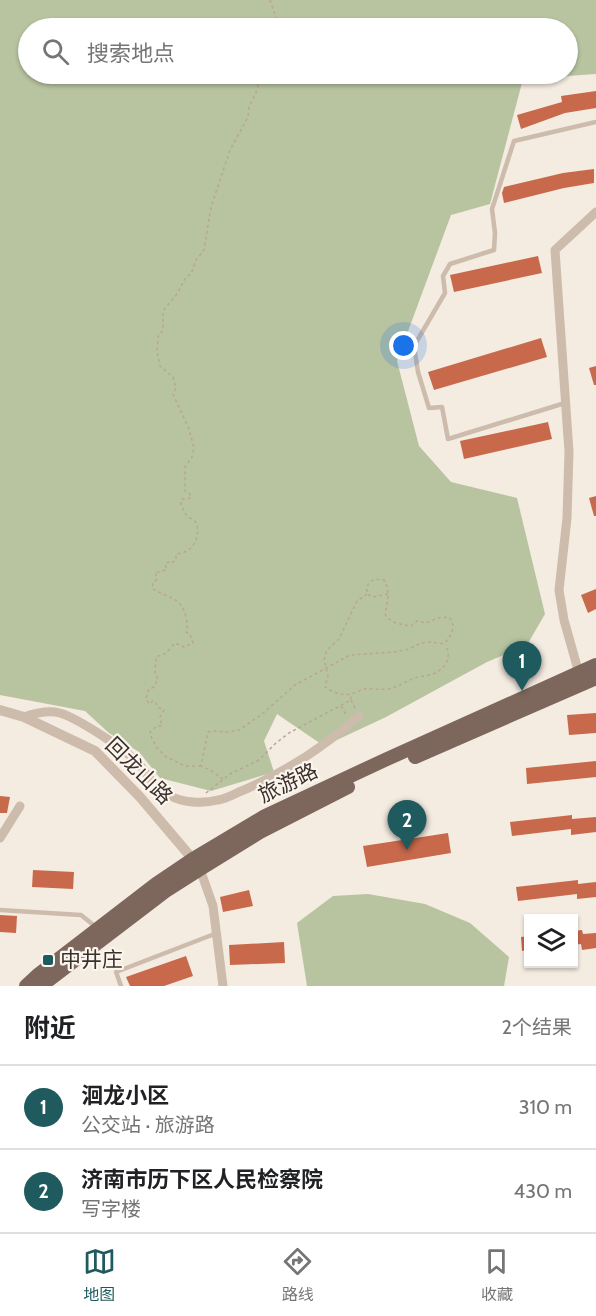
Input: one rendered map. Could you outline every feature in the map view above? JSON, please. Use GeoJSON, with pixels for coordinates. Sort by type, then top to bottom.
{"type":"FeatureCollection","features":[{"type":"Feature","properties":{"kind":"main road","name":"旅游路"},"geometry":{"type":"LineString","coordinates":[[41,986],[167,891],[196,864],[265,816],[387,759],[586,679],[596,665]]}},
{"type":"Feature","properties":{"kind":"main road","name":"旅游路"},"geometry":{"type":"LineString","coordinates":[[26,986],[156,884],[196,864]]}},
{"type":"Feature","properties":{"kind":"street"},"geometry":{"type":"LineString","coordinates":[[586,679],[564,620],[559,590],[567,518],[569,452],[555,250],[596,212]]}},
{"type":"Feature","properties":{"kind":"street","name":"回龙山路"},"geometry":{"type":"LineString","coordinates":[[0,710],[24,717],[95,751],[140,797],[196,864]]}},
{"type":"Feature","properties":{"kind":"street"},"geometry":{"type":"LineString","coordinates":[[24,717],[37,713],[58,713],[77,721],[113,743],[137,762],[152,783],[169,796],[186,801],[201,801],[218,800],[261,783],[341,732],[359,716]]}},
{"type":"Feature","properties":{"kind":"street"},"geometry":{"type":"LineString","coordinates":[[0,838],[20,806]]}},
{"type":"Feature","properties":{"kind":"street"},"geometry":{"type":"LineString","coordinates":[[196,864],[213,906],[222,986]]}},
{"type":"Feature","properties":{"kind":"lane"},"geometry":{"type":"LineString","coordinates":[[565,403],[448,439],[442,407],[429,408],[418,372],[414,346],[445,293],[443,276],[450,264],[494,250],[495,233],[492,209],[514,141],[596,122]]}},
{"type":"Feature","properties":{"kind":"lane"},"geometry":{"type":"LineString","coordinates":[[0,910],[81,915],[99,928]]}},
{"type":"Feature","properties":{"kind":"lane"},"geometry":{"type":"LineString","coordinates":[[122,986],[116,972],[217,933]]}},
{"type":"Feature","properties":{"kind":"path"},"geometry":{"type":"LineString","coordinates":[[270,0],[277,18]]}},
{"type":"Feature","properties":{"kind":"path"},"geometry":{"type":"LineString","coordinates":[[223,779],[201,766],[185,766],[165,756],[157,748],[150,732],[162,726],[160,717],[164,710],[157,707],[153,701],[149,704],[146,698],[149,689],[154,687],[158,680],[155,674],[156,657],[166,653],[175,643],[184,647],[193,642],[190,634],[186,632],[188,628],[185,613],[180,604],[152,588],[157,579],[155,572],[167,569],[165,565],[176,559],[176,554],[189,550],[198,535],[197,523],[186,514],[181,504],[182,499],[191,498],[190,494],[185,491],[185,467],[192,457],[194,448],[189,429],[173,394],[176,388],[173,377],[160,366],[157,352],[158,337],[163,330],[163,311],[177,294],[186,277],[191,274],[196,260],[204,250],[211,207],[230,150],[248,117],[249,107],[258,84]]}},
{"type":"Feature","properties":{"kind":"path"},"geometry":{"type":"LineString","coordinates":[[367,594],[366,587],[370,582],[376,579],[384,580],[388,587],[389,598],[385,614],[396,624],[411,626],[417,621],[426,623],[438,618],[449,617],[453,621],[453,633],[445,644]]}},
{"type":"Feature","properties":{"kind":"path"},"geometry":{"type":"LineString","coordinates":[[201,766],[208,732],[239,730],[262,714],[295,685],[327,668],[350,655],[393,652],[431,642],[445,644],[449,656],[447,663],[431,675],[416,677],[387,689],[363,689],[351,694],[340,694],[325,687],[328,675],[327,668],[324,660],[327,650],[339,639],[357,600],[367,594]]}},
{"type":"Feature","properties":{"kind":"path"},"geometry":{"type":"LineString","coordinates":[[367,594],[373,597],[388,594]]}},
{"type":"Feature","properties":{"kind":"path"},"geometry":{"type":"LineString","coordinates":[[351,694],[351,700],[359,716]]}},
{"type":"Feature","properties":{"kind":"path"},"geometry":{"type":"LineString","coordinates":[[201,801],[204,795],[223,779],[259,760],[289,733],[351,700]]}},
{"type":"Feature","properties":{"kind":"path"},"geometry":{"type":"LineString","coordinates":[[341,705],[350,724]]}},
{"type":"Feature","properties":{"kind":"green space"},"geometry":{"type":"Polygon","coordinates":[[[0,0],[596,0],[596,74],[578,75],[578,18],[18,18],[18,84],[522,84],[490,204],[451,215],[397,361],[419,446],[451,482],[517,498],[545,614],[527,645],[487,662],[386,717],[324,746],[277,714],[264,741],[274,772],[211,791],[160,778],[139,752],[109,733],[85,711],[0,695],[0,0]]]}},
{"type":"Feature","properties":{"kind":"green space"},"geometry":{"type":"Polygon","coordinates":[[[368,894],[425,904],[470,923],[509,957],[504,986],[307,986],[297,923],[333,896],[368,894]]]}},
{"type":"Feature","properties":{"kind":"building"},"geometry":{"type":"Polygon","coordinates":[[[596,91],[596,108],[565,113],[521,129],[517,115],[562,102],[561,96],[596,91]]]}},
{"type":"Feature","properties":{"kind":"building"},"geometry":{"type":"Polygon","coordinates":[[[594,169],[594,183],[504,203],[502,193],[504,187],[563,173],[594,169]]]}},
{"type":"Feature","properties":{"kind":"building"},"geometry":{"type":"Polygon","coordinates":[[[538,256],[542,273],[454,292],[450,275],[538,256]]]}},
{"type":"Feature","properties":{"kind":"building"},"geometry":{"type":"Polygon","coordinates":[[[541,338],[547,357],[434,390],[428,372],[541,338]]]}},
{"type":"Feature","properties":{"kind":"building"},"geometry":{"type":"Polygon","coordinates":[[[596,366],[596,385],[594,385],[589,368],[596,366]]]}},
{"type":"Feature","properties":{"kind":"building"},"geometry":{"type":"Polygon","coordinates":[[[548,422],[552,439],[464,459],[460,441],[548,422]]]}},
{"type":"Feature","properties":{"kind":"building"},"geometry":{"type":"Polygon","coordinates":[[[596,496],[596,516],[594,516],[589,498],[596,496]]]}},
{"type":"Feature","properties":{"kind":"building"},"geometry":{"type":"Polygon","coordinates":[[[596,589],[596,609],[588,613],[581,595],[596,589]]]}},
{"type":"Feature","properties":{"kind":"building"},"geometry":{"type":"Polygon","coordinates":[[[596,713],[596,733],[569,735],[567,715],[596,713]]]}},
{"type":"Feature","properties":{"kind":"building"},"geometry":{"type":"Polygon","coordinates":[[[596,761],[596,777],[527,784],[526,768],[596,761]]]}},
{"type":"Feature","properties":{"kind":"building"},"geometry":{"type":"Polygon","coordinates":[[[0,796],[10,797],[7,813],[0,813],[0,796]]]}},
{"type":"Feature","properties":{"kind":"building"},"geometry":{"type":"Polygon","coordinates":[[[572,815],[572,819],[596,817],[596,832],[571,835],[571,829],[512,836],[510,822],[572,815]]]}},
{"type":"Feature","properties":{"kind":"building"},"geometry":{"type":"Polygon","coordinates":[[[448,833],[451,853],[367,867],[363,846],[448,833]]]}},
{"type":"Feature","properties":{"kind":"building"},"geometry":{"type":"Polygon","coordinates":[[[33,870],[74,872],[73,889],[32,887],[33,870]]]}},
{"type":"Feature","properties":{"kind":"building"},"geometry":{"type":"Polygon","coordinates":[[[578,880],[578,884],[596,882],[596,897],[577,899],[577,894],[518,901],[516,887],[578,880]]]}},
{"type":"Feature","properties":{"kind":"building"},"geometry":{"type":"Polygon","coordinates":[[[249,890],[253,906],[223,912],[220,897],[249,890]]]}},
{"type":"Feature","properties":{"kind":"building"},"geometry":{"type":"Polygon","coordinates":[[[0,915],[17,916],[16,933],[0,932],[0,915]]]}},
{"type":"Feature","properties":{"kind":"building"},"geometry":{"type":"Polygon","coordinates":[[[578,930],[582,930],[583,934],[596,933],[596,948],[582,950],[581,944],[578,944],[578,930]]]}},
{"type":"Feature","properties":{"kind":"building"},"geometry":{"type":"Polygon","coordinates":[[[521,937],[524,937],[524,951],[522,951],[521,937]]]}},
{"type":"Feature","properties":{"kind":"building"},"geometry":{"type":"Polygon","coordinates":[[[284,942],[285,963],[230,965],[229,945],[284,942]]]}},
{"type":"Feature","properties":{"kind":"building"},"geometry":{"type":"Polygon","coordinates":[[[186,956],[193,976],[164,986],[130,986],[126,977],[186,956]]]}},
{"type":"Feature","properties":{"kind":"place","name":"洄龙小区"},"geometry":{"type":"Point","coordinates":[522,691]}},
{"type":"Feature","properties":{"kind":"place","name":"济南市历下区人民检察院"},"geometry":{"type":"Point","coordinates":[407,850]}},
{"type":"Feature","properties":{"kind":"place","name":"中井庄"},"geometry":{"type":"Point","coordinates":[48,960]}}]}
